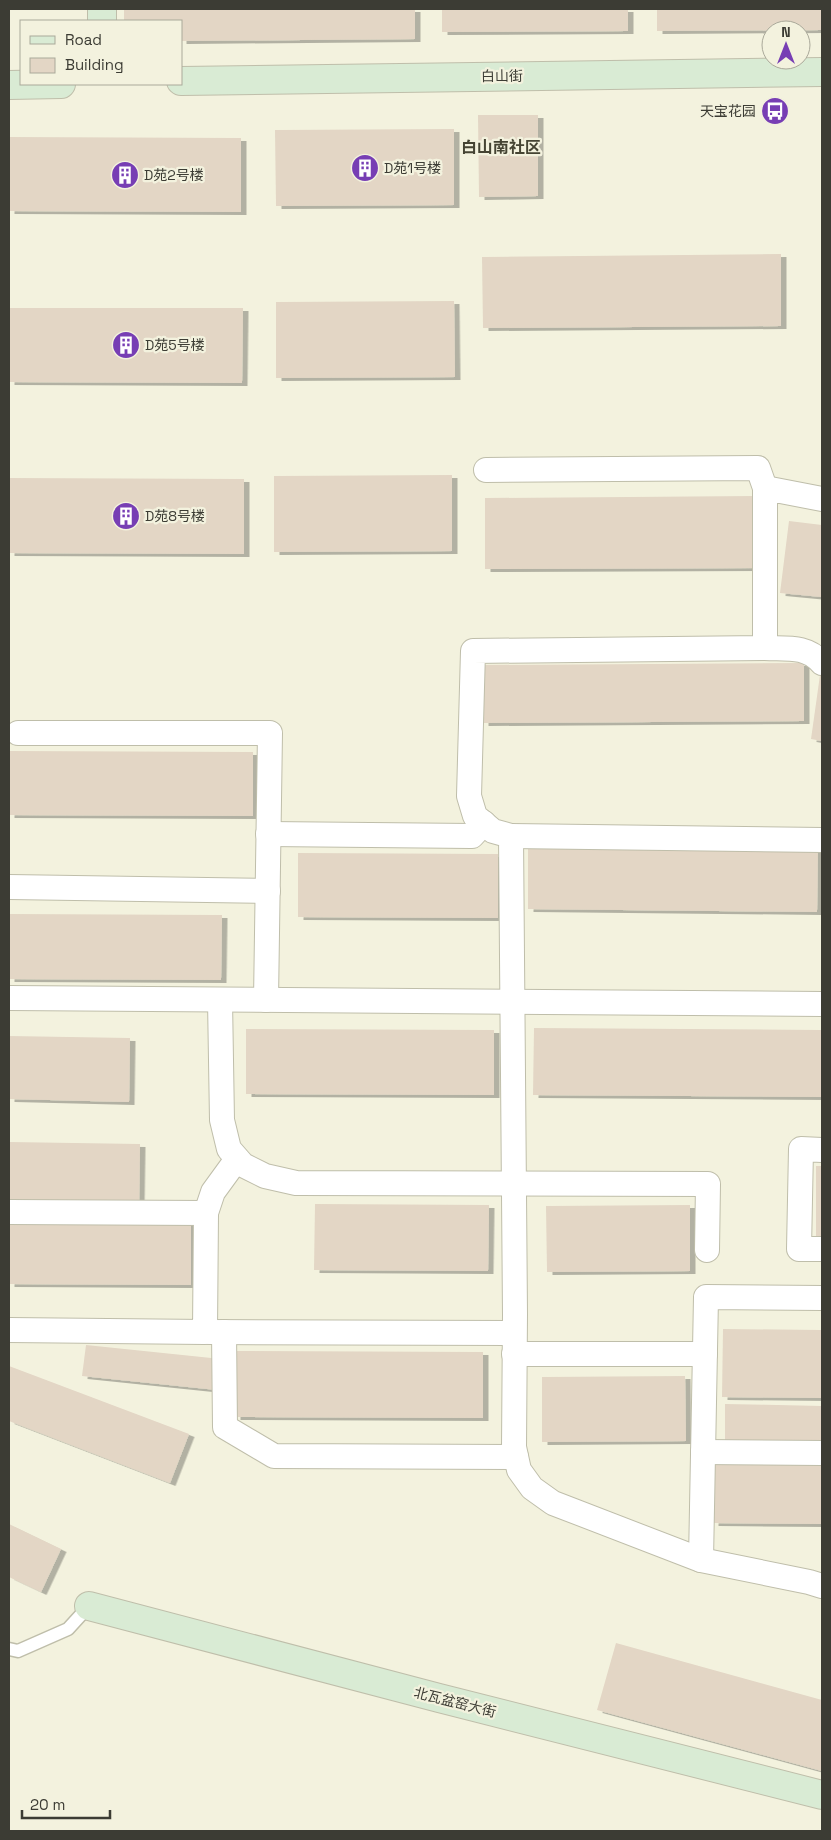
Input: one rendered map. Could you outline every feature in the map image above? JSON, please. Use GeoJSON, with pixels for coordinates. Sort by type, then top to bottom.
{"type":"FeatureCollection","features":[{"type":"Feature","properties":{"kind":"street","name":"白山街"},"geometry":{"type":"LineString","coordinates":[[182,81],[822,72]]}},
{"type":"Feature","properties":{"kind":"street"},"geometry":{"type":"LineString","coordinates":[[486,470],[758,468],[764,488],[764,648]]}},
{"type":"Feature","properties":{"kind":"street"},"geometry":{"type":"LineString","coordinates":[[764,488],[822,499]]}},
{"type":"Feature","properties":{"kind":"street"},"geometry":{"type":"LineString","coordinates":[[822,663],[811,652],[764,648],[473,651],[469,796],[475,816],[493,830],[511,836],[822,840]]}},
{"type":"Feature","properties":{"kind":"street"},"geometry":{"type":"LineString","coordinates":[[18,733],[270,733],[266,1000]]}},
{"type":"Feature","properties":{"kind":"street"},"geometry":{"type":"LineString","coordinates":[[268,834],[472,836],[484,823]]}},
{"type":"Feature","properties":{"kind":"street"},"geometry":{"type":"LineString","coordinates":[[511,836],[514,1447],[519,1470],[532,1488],[553,1503],[701,1560],[822,1586]]}},
{"type":"Feature","properties":{"kind":"street"},"geometry":{"type":"LineString","coordinates":[[9,887],[268,891]]}},
{"type":"Feature","properties":{"kind":"street"},"geometry":{"type":"LineString","coordinates":[[9,998],[822,1004]]}},
{"type":"Feature","properties":{"kind":"street"},"geometry":{"type":"LineString","coordinates":[[220,1000],[222,1120],[229,1149],[243,1166],[265,1176],[296,1183],[708,1184],[707,1250]]}},
{"type":"Feature","properties":{"kind":"street"},"geometry":{"type":"LineString","coordinates":[[822,1150],[801,1149],[799,1249],[822,1249]]}},
{"type":"Feature","properties":{"kind":"street"},"geometry":{"type":"LineString","coordinates":[[237,1159],[213,1192],[206,1213],[214,1332],[225,1427],[274,1456],[516,1456]]}},
{"type":"Feature","properties":{"kind":"street"},"geometry":{"type":"LineString","coordinates":[[9,1212],[206,1213]]}},
{"type":"Feature","properties":{"kind":"street"},"geometry":{"type":"LineString","coordinates":[[701,1560],[706,1297],[822,1298]]}},
{"type":"Feature","properties":{"kind":"street"},"geometry":{"type":"LineString","coordinates":[[9,1330],[214,1332],[705,1354]]}},
{"type":"Feature","properties":{"kind":"street"},"geometry":{"type":"LineString","coordinates":[[703,1452],[822,1453]]}},
{"type":"Feature","properties":{"kind":"street","name":"北瓦盆窑大街"},"geometry":{"type":"LineString","coordinates":[[89,1606],[439,1698],[822,1795]]}},
{"type":"Feature","properties":{"kind":"lane"},"geometry":{"type":"LineString","coordinates":[[9,1649],[18,1651],[68,1629],[89,1606]]}},
{"type":"Feature","properties":{"kind":"building"},"geometry":{"type":"Polygon","coordinates":[[[124,9],[415,9],[415,39],[182,41],[182,20],[124,20],[124,9]]]}},
{"type":"Feature","properties":{"kind":"building"},"geometry":{"type":"Polygon","coordinates":[[[442,9],[628,9],[628,31],[442,32],[442,9]]]}},
{"type":"Feature","properties":{"kind":"building"},"geometry":{"type":"Polygon","coordinates":[[[657,9],[822,9],[822,30],[811,30],[811,20],[761,20],[761,30],[657,31],[657,9]]]}},
{"type":"Feature","properties":{"kind":"building"},"geometry":{"type":"Polygon","coordinates":[[[478,115],[538,115],[538,196],[479,197],[478,115]]]}},
{"type":"Feature","properties":{"kind":"building","name":"D苑1号楼"},"geometry":{"type":"Polygon","coordinates":[[[454,129],[454,205],[276,206],[275,130],[454,129]]]}},
{"type":"Feature","properties":{"kind":"building","name":"D苑2号楼"},"geometry":{"type":"Polygon","coordinates":[[[9,137],[241,138],[241,212],[9,211],[9,137]]]}},
{"type":"Feature","properties":{"kind":"building"},"geometry":{"type":"Polygon","coordinates":[[[781,254],[781,326],[483,328],[482,257],[781,254]]]}},
{"type":"Feature","properties":{"kind":"building"},"geometry":{"type":"Polygon","coordinates":[[[454,301],[455,377],[276,378],[276,302],[454,301]]]}},
{"type":"Feature","properties":{"kind":"building","name":"D苑5号楼"},"geometry":{"type":"Polygon","coordinates":[[[9,308],[243,308],[242,383],[9,382],[9,308]]]}},
{"type":"Feature","properties":{"kind":"building"},"geometry":{"type":"Polygon","coordinates":[[[452,475],[452,551],[274,552],[274,476],[452,475]]]}},
{"type":"Feature","properties":{"kind":"building","name":"D苑8号楼"},"geometry":{"type":"Polygon","coordinates":[[[9,478],[244,479],[244,554],[9,553],[9,478]]]}},
{"type":"Feature","properties":{"kind":"building"},"geometry":{"type":"Polygon","coordinates":[[[755,496],[756,568],[485,569],[485,498],[755,496]]]}},
{"type":"Feature","properties":{"kind":"building"},"geometry":{"type":"Polygon","coordinates":[[[789,521],[822,525],[822,597],[780,593],[789,521]]]}},
{"type":"Feature","properties":{"kind":"building"},"geometry":{"type":"Polygon","coordinates":[[[804,663],[804,721],[483,723],[483,665],[804,663]]]}},
{"type":"Feature","properties":{"kind":"building"},"geometry":{"type":"Polygon","coordinates":[[[820,675],[822,676],[822,741],[811,739],[820,675]]]}},
{"type":"Feature","properties":{"kind":"building"},"geometry":{"type":"Polygon","coordinates":[[[9,751],[253,752],[253,816],[9,815],[9,751]]]}},
{"type":"Feature","properties":{"kind":"building"},"geometry":{"type":"Polygon","coordinates":[[[528,842],[818,845],[817,912],[528,909],[528,842]]]}},
{"type":"Feature","properties":{"kind":"building"},"geometry":{"type":"Polygon","coordinates":[[[298,853],[498,854],[498,918],[298,917],[298,853]]]}},
{"type":"Feature","properties":{"kind":"building"},"geometry":{"type":"Polygon","coordinates":[[[9,914],[222,915],[221,980],[9,979],[9,914]]]}},
{"type":"Feature","properties":{"kind":"building"},"geometry":{"type":"Polygon","coordinates":[[[534,1028],[822,1030],[822,1097],[533,1095],[534,1028]]]}},
{"type":"Feature","properties":{"kind":"building"},"geometry":{"type":"Polygon","coordinates":[[[246,1029],[494,1030],[494,1095],[246,1094],[246,1029]]]}},
{"type":"Feature","properties":{"kind":"building"},"geometry":{"type":"Polygon","coordinates":[[[9,1036],[130,1038],[129,1102],[9,1099],[9,1036]]]}},
{"type":"Feature","properties":{"kind":"building"},"geometry":{"type":"Polygon","coordinates":[[[9,1142],[140,1144],[139,1206],[9,1205],[9,1142]]]}},
{"type":"Feature","properties":{"kind":"building"},"geometry":{"type":"Polygon","coordinates":[[[816,1166],[822,1166],[822,1239],[816,1239],[816,1166]]]}},
{"type":"Feature","properties":{"kind":"building"},"geometry":{"type":"Polygon","coordinates":[[[315,1204],[489,1205],[488,1271],[314,1270],[315,1204]]]}},
{"type":"Feature","properties":{"kind":"building"},"geometry":{"type":"Polygon","coordinates":[[[690,1205],[690,1271],[547,1272],[546,1206],[690,1205]]]}},
{"type":"Feature","properties":{"kind":"building"},"geometry":{"type":"Polygon","coordinates":[[[9,1219],[191,1220],[191,1285],[9,1284],[9,1219]]]}},
{"type":"Feature","properties":{"kind":"building"},"geometry":{"type":"Polygon","coordinates":[[[723,1329],[822,1330],[822,1398],[722,1397],[723,1329]]]}},
{"type":"Feature","properties":{"kind":"building"},"geometry":{"type":"Polygon","coordinates":[[[86,1345],[221,1359],[217,1390],[82,1376],[86,1345]]]}},
{"type":"Feature","properties":{"kind":"building"},"geometry":{"type":"Polygon","coordinates":[[[235,1351],[483,1352],[483,1418],[235,1417],[235,1351]]]}},
{"type":"Feature","properties":{"kind":"building"},"geometry":{"type":"Polygon","coordinates":[[[9,1366],[189,1434],[170,1483],[9,1421],[9,1366]]]}},
{"type":"Feature","properties":{"kind":"building"},"geometry":{"type":"Polygon","coordinates":[[[685,1376],[686,1441],[542,1442],[542,1377],[685,1376]]]}},
{"type":"Feature","properties":{"kind":"building"},"geometry":{"type":"Polygon","coordinates":[[[725,1404],[822,1406],[822,1445],[725,1444],[725,1404]]]}},
{"type":"Feature","properties":{"kind":"building"},"geometry":{"type":"Polygon","coordinates":[[[714,1457],[822,1458],[822,1524],[713,1523],[714,1457]]]}},
{"type":"Feature","properties":{"kind":"building"},"geometry":{"type":"Polygon","coordinates":[[[9,1524],[61,1549],[41,1592],[9,1577],[9,1524]]]}},
{"type":"Feature","properties":{"kind":"building"},"geometry":{"type":"Polygon","coordinates":[[[616,1643],[822,1700],[822,1771],[597,1710],[616,1643]]]}},
{"type":"Feature","properties":{"kind":"place","name":"天宝花园"},"geometry":{"type":"Point","coordinates":[775,111]}},
{"type":"Feature","properties":{"kind":"place","name":"D苑1号楼"},"geometry":{"type":"Point","coordinates":[365,168]}},
{"type":"Feature","properties":{"kind":"place","name":"D苑2号楼"},"geometry":{"type":"Point","coordinates":[125,175]}},
{"type":"Feature","properties":{"kind":"place","name":"D苑5号楼"},"geometry":{"type":"Point","coordinates":[126,345]}},
{"type":"Feature","properties":{"kind":"place","name":"D苑8号楼"},"geometry":{"type":"Point","coordinates":[126,516]}},
{"type":"Feature","properties":{"kind":"district","name":"白山南社区"},"geometry":{"type":"Point","coordinates":[501,147]}}]}
